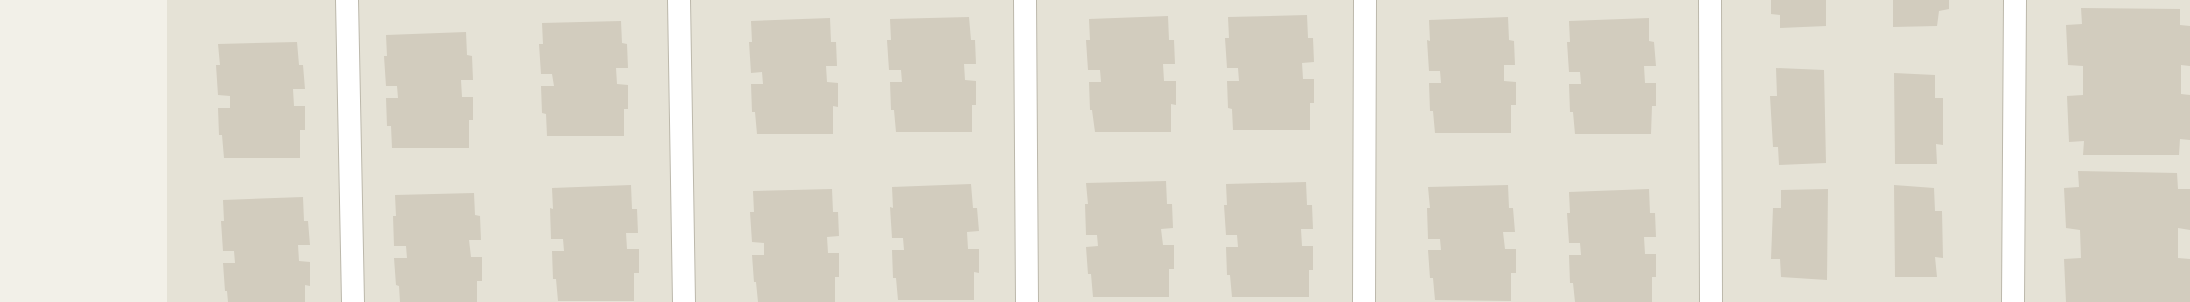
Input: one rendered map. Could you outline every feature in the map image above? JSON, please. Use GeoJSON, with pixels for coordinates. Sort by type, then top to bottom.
{"type":"FeatureCollection","features":[{"type":"Feature","properties":{"kind":"street"},"geometry":{"type":"LineString","coordinates":[[347,0],[353,302]]}},
{"type":"Feature","properties":{"kind":"street"},"geometry":{"type":"LineString","coordinates":[[679,0],[684,302]]}},
{"type":"Feature","properties":{"kind":"street"},"geometry":{"type":"LineString","coordinates":[[1025,0],[1027,302]]}},
{"type":"Feature","properties":{"kind":"street"},"geometry":{"type":"LineString","coordinates":[[1364,302],[1365,0]]}},
{"type":"Feature","properties":{"kind":"street"},"geometry":{"type":"LineString","coordinates":[[1710,0],[1711,302]]}},
{"type":"Feature","properties":{"kind":"street"},"geometry":{"type":"LineString","coordinates":[[2013,302],[2015,0]]}},
{"type":"Feature","properties":{"kind":"shaded area"},"geometry":{"type":"Polygon","coordinates":[[[167,0],[2190,0],[2190,302],[167,302],[167,0]]]}},
{"type":"Feature","properties":{"kind":"building"},"geometry":{"type":"Polygon","coordinates":[[[1771,0],[1826,0],[1826,26],[1780,28],[1780,15],[1771,14],[1771,0]]]}},
{"type":"Feature","properties":{"kind":"building"},"geometry":{"type":"Polygon","coordinates":[[[1893,0],[1949,0],[1949,9],[1939,11],[1937,26],[1893,27],[1893,0]]]}},
{"type":"Feature","properties":{"kind":"building"},"geometry":{"type":"Polygon","coordinates":[[[2081,8],[2180,9],[2180,25],[2190,26],[2190,66],[2181,65],[2181,94],[2190,95],[2190,140],[2180,139],[2179,155],[2083,155],[2084,141],[2069,142],[2067,96],[2083,95],[2083,66],[2068,65],[2066,25],[2082,24],[2081,8]]]}},
{"type":"Feature","properties":{"kind":"building"},"geometry":{"type":"Polygon","coordinates":[[[1307,15],[1308,38],[1313,38],[1314,62],[1302,63],[1303,79],[1314,79],[1314,103],[1310,103],[1310,130],[1233,130],[1232,109],[1228,108],[1227,81],[1239,81],[1238,68],[1227,68],[1225,38],[1229,38],[1228,17],[1307,15]]]}},
{"type":"Feature","properties":{"kind":"building"},"geometry":{"type":"Polygon","coordinates":[[[1168,16],[1169,40],[1174,40],[1175,64],[1163,64],[1164,81],[1176,81],[1176,105],[1171,104],[1171,132],[1095,132],[1092,110],[1090,110],[1089,82],[1101,82],[1100,70],[1088,70],[1086,40],[1090,40],[1089,19],[1168,16]]]}},
{"type":"Feature","properties":{"kind":"building"},"geometry":{"type":"Polygon","coordinates":[[[969,17],[971,40],[975,40],[976,64],[964,64],[965,80],[976,81],[976,105],[972,105],[972,132],[896,132],[894,110],[891,110],[890,82],[902,82],[901,70],[889,70],[887,40],[891,40],[890,19],[969,17]]]}},
{"type":"Feature","properties":{"kind":"building"},"geometry":{"type":"Polygon","coordinates":[[[1508,17],[1509,40],[1514,41],[1515,65],[1504,65],[1504,81],[1516,82],[1516,105],[1511,105],[1511,133],[1435,133],[1433,111],[1430,111],[1429,83],[1441,83],[1440,71],[1429,71],[1427,40],[1430,41],[1429,20],[1508,17]]]}},
{"type":"Feature","properties":{"kind":"building"},"geometry":{"type":"Polygon","coordinates":[[[830,18],[831,42],[836,42],[837,66],[826,66],[827,82],[838,83],[838,107],[833,106],[833,134],[757,134],[755,112],[752,112],[751,84],[763,84],[762,72],[751,73],[749,42],[752,42],[751,21],[830,18]]]}},
{"type":"Feature","properties":{"kind":"building"},"geometry":{"type":"Polygon","coordinates":[[[1649,18],[1649,41],[1654,42],[1656,66],[1644,66],[1645,83],[1656,83],[1656,106],[1652,106],[1651,134],[1575,134],[1573,112],[1570,112],[1569,84],[1581,84],[1580,72],[1569,72],[1567,42],[1570,42],[1569,21],[1649,18]]]}},
{"type":"Feature","properties":{"kind":"building"},"geometry":{"type":"Polygon","coordinates":[[[621,21],[622,43],[627,44],[628,68],[616,68],[617,84],[628,85],[628,109],[624,109],[624,136],[547,136],[546,114],[542,113],[541,86],[554,86],[552,74],[541,74],[539,44],[543,44],[542,23],[621,21]]]}},
{"type":"Feature","properties":{"kind":"building"},"geometry":{"type":"Polygon","coordinates":[[[466,32],[467,55],[472,56],[473,80],[461,80],[462,97],[473,97],[473,120],[469,120],[469,148],[392,148],[391,126],[387,126],[386,98],[398,98],[397,86],[386,86],[384,56],[387,56],[386,35],[466,32]]]}},
{"type":"Feature","properties":{"kind":"building"},"geometry":{"type":"Polygon","coordinates":[[[297,42],[299,65],[303,65],[305,89],[293,89],[294,106],[305,106],[305,130],[300,130],[300,158],[224,158],[222,135],[219,135],[218,108],[230,108],[230,96],[218,95],[216,65],[220,65],[218,44],[297,42]]]}},
{"type":"Feature","properties":{"kind":"building"},"geometry":{"type":"Polygon","coordinates":[[[1776,68],[1824,70],[1826,163],[1779,165],[1778,147],[1773,147],[1770,96],[1777,96],[1776,68]]]}},
{"type":"Feature","properties":{"kind":"building"},"geometry":{"type":"Polygon","coordinates":[[[1894,73],[1935,75],[1935,98],[1943,98],[1943,145],[1936,144],[1937,164],[1895,164],[1894,73]]]}},
{"type":"Feature","properties":{"kind":"building"},"geometry":{"type":"Polygon","coordinates":[[[2078,171],[2177,173],[2178,189],[2190,189],[2190,230],[2178,228],[2178,258],[2190,259],[2190,302],[2066,302],[2064,259],[2081,258],[2080,230],[2066,228],[2064,188],[2079,187],[2078,171]]]}},
{"type":"Feature","properties":{"kind":"building"},"geometry":{"type":"Polygon","coordinates":[[[1166,181],[1167,204],[1172,204],[1173,228],[1161,229],[1163,245],[1174,245],[1174,269],[1169,269],[1169,297],[1093,297],[1091,274],[1088,274],[1086,247],[1098,246],[1097,235],[1086,235],[1085,204],[1088,204],[1086,183],[1166,181]]]}},
{"type":"Feature","properties":{"kind":"building"},"geometry":{"type":"Polygon","coordinates":[[[1306,182],[1307,205],[1312,205],[1313,229],[1301,229],[1302,246],[1313,246],[1313,270],[1309,270],[1309,297],[1232,297],[1230,275],[1227,275],[1226,247],[1238,247],[1237,235],[1226,235],[1224,205],[1227,205],[1226,184],[1306,182]]]}},
{"type":"Feature","properties":{"kind":"building"},"geometry":{"type":"Polygon","coordinates":[[[971,184],[973,208],[977,208],[979,231],[967,232],[968,249],[979,249],[979,273],[974,272],[974,300],[898,300],[896,278],[893,278],[892,250],[904,250],[903,238],[892,238],[890,207],[893,208],[892,187],[971,184]]]}},
{"type":"Feature","properties":{"kind":"building"},"geometry":{"type":"Polygon","coordinates":[[[631,185],[632,209],[637,209],[638,233],[626,233],[627,249],[639,249],[639,273],[634,273],[634,301],[558,301],[556,279],[553,279],[552,251],[564,251],[563,239],[551,239],[550,208],[553,209],[552,188],[631,185]]]}},
{"type":"Feature","properties":{"kind":"building"},"geometry":{"type":"Polygon","coordinates":[[[1508,185],[1509,208],[1513,208],[1515,232],[1503,232],[1505,249],[1516,249],[1516,273],[1511,273],[1511,301],[1435,300],[1433,278],[1430,278],[1428,250],[1441,250],[1440,239],[1428,239],[1427,208],[1430,208],[1428,187],[1508,185]]]}},
{"type":"Feature","properties":{"kind":"building"},"geometry":{"type":"Polygon","coordinates":[[[1894,185],[1934,188],[1935,211],[1942,211],[1943,258],[1935,257],[1937,277],[1895,277],[1894,185]]]}},
{"type":"Feature","properties":{"kind":"building"},"geometry":{"type":"Polygon","coordinates":[[[832,189],[833,212],[838,212],[839,236],[827,237],[828,253],[839,253],[839,277],[835,277],[835,302],[758,302],[756,282],[754,282],[752,255],[764,255],[764,243],[752,242],[750,212],[754,212],[753,191],[832,189]]]}},
{"type":"Feature","properties":{"kind":"building"},"geometry":{"type":"Polygon","coordinates":[[[1649,189],[1650,213],[1655,213],[1656,237],[1644,237],[1645,254],[1656,254],[1656,277],[1652,277],[1652,302],[1575,302],[1573,283],[1570,283],[1569,255],[1581,255],[1580,243],[1569,243],[1567,213],[1570,213],[1569,192],[1649,189]]]}},
{"type":"Feature","properties":{"kind":"building"},"geometry":{"type":"Polygon","coordinates":[[[1828,189],[1827,280],[1781,277],[1780,259],[1771,259],[1773,208],[1781,208],[1781,190],[1828,189]]]}},
{"type":"Feature","properties":{"kind":"building"},"geometry":{"type":"Polygon","coordinates":[[[474,193],[475,215],[480,216],[481,240],[469,240],[471,257],[482,257],[482,281],[477,281],[477,302],[400,302],[399,286],[396,285],[394,258],[407,258],[406,246],[394,246],[393,216],[396,216],[395,195],[474,193]]]}},
{"type":"Feature","properties":{"kind":"building"},"geometry":{"type":"Polygon","coordinates":[[[303,197],[304,221],[308,221],[310,245],[298,245],[299,261],[310,262],[310,286],[305,285],[305,302],[228,302],[227,291],[225,291],[223,263],[235,263],[234,251],[223,251],[221,221],[224,221],[223,200],[303,197]]]}}]}
